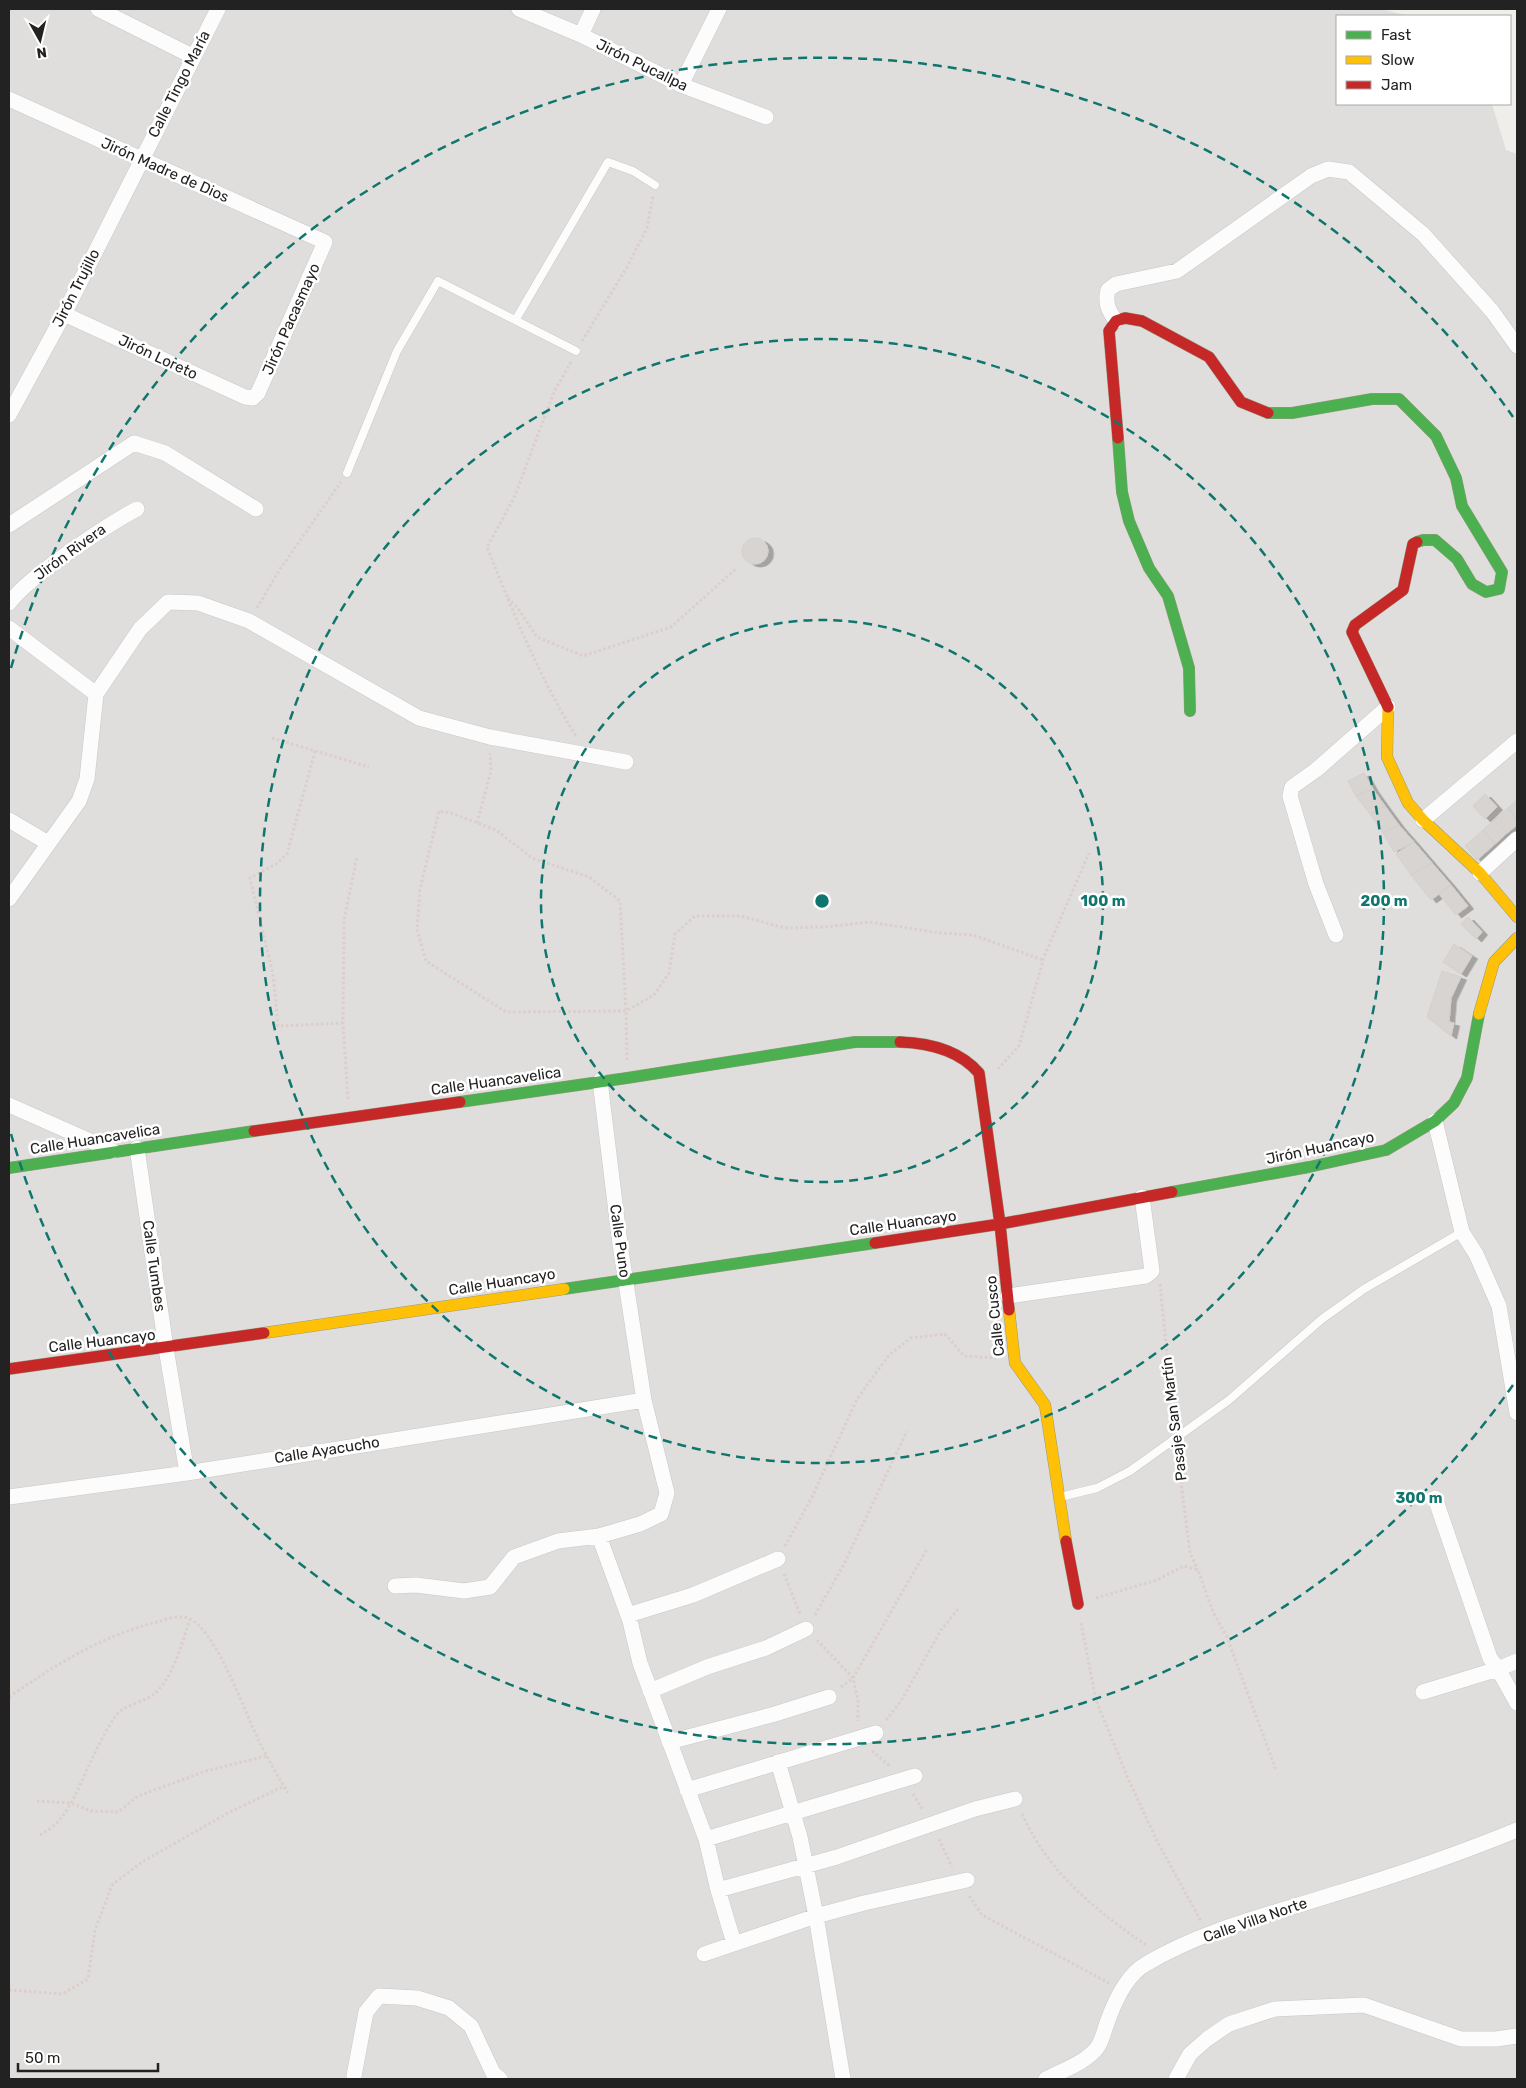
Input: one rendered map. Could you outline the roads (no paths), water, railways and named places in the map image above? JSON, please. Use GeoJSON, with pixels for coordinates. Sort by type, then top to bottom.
{"type":"FeatureCollection","features":[{"type":"Feature","properties":{"kind":"street"},"geometry":{"type":"LineString","coordinates":[[98,9],[192,56]]}},
{"type":"Feature","properties":{"kind":"street","name":"Calle Tingo María"},"geometry":{"type":"LineString","coordinates":[[140,159],[218,9]]}},
{"type":"Feature","properties":{"kind":"street","name":"Jirón Pucallpa"},"geometry":{"type":"LineString","coordinates":[[519,9],[581,35],[681,85],[766,116]]}},
{"type":"Feature","properties":{"kind":"street"},"geometry":{"type":"LineString","coordinates":[[581,35],[594,9]]}},
{"type":"Feature","properties":{"kind":"street"},"geometry":{"type":"LineString","coordinates":[[681,85],[719,9]]}},
{"type":"Feature","properties":{"kind":"street","name":"Jirón Madre de Dios"},"geometry":{"type":"LineString","coordinates":[[9,99],[322,240]]}},
{"type":"Feature","properties":{"kind":"street","name":"Jirón Trujillo"},"geometry":{"type":"LineString","coordinates":[[9,415],[64,314],[140,159]]}},
{"type":"Feature","properties":{"kind":"street"},"geometry":{"type":"LineString","coordinates":[[1116,321],[1108,310],[1106,299],[1108,290],[1116,284],[1177,271],[1311,176],[1328,169],[1349,172],[1423,234],[1492,311],[1517,346]]}},
{"type":"Feature","properties":{"kind":"street","name":"Jirón Pacasmayo"},"geometry":{"type":"LineString","coordinates":[[253,398],[258,393],[324,246],[325,242],[322,240]]}},
{"type":"Feature","properties":{"kind":"street","name":"Jirón Loreto"},"geometry":{"type":"LineString","coordinates":[[64,314],[246,397],[253,398]]}},
{"type":"Feature","properties":{"kind":"street"},"geometry":{"type":"LineString","coordinates":[[1190,711],[1188,668],[1168,596],[1149,568],[1129,521],[1122,492],[1109,332],[1116,321],[1125,318],[1142,321],[1209,357],[1224,380],[1242,402],[1266,413],[1292,413],[1372,398],[1400,399],[1436,436],[1456,478],[1462,506],[1502,572],[1500,589],[1486,592],[1472,584],[1458,559],[1435,540],[1423,540],[1413,544],[1403,590],[1355,625],[1352,632],[1388,707],[1387,757],[1408,803],[1423,820],[1480,873],[1517,916]]}},
{"type":"Feature","properties":{"kind":"street"},"geometry":{"type":"LineString","coordinates":[[9,525],[134,443],[165,453],[256,509]]}},
{"type":"Feature","properties":{"kind":"street","name":"Jirón Rivera"},"geometry":{"type":"LineString","coordinates":[[9,603],[21,588],[110,524],[136,509]]}},
{"type":"Feature","properties":{"kind":"street"},"geometry":{"type":"LineString","coordinates":[[9,898],[79,801],[87,780],[96,694],[140,629],[168,602],[198,603],[249,621],[419,718],[490,737],[626,762]]}},
{"type":"Feature","properties":{"kind":"street"},"geometry":{"type":"LineString","coordinates":[[9,628],[96,694]]}},
{"type":"Feature","properties":{"kind":"street"},"geometry":{"type":"LineString","coordinates":[[1336,935],[1316,884],[1290,796],[1292,787],[1316,770],[1388,707]]}},
{"type":"Feature","properties":{"kind":"street"},"geometry":{"type":"LineString","coordinates":[[1423,820],[1517,741]]}},
{"type":"Feature","properties":{"kind":"street"},"geometry":{"type":"LineString","coordinates":[[9,820],[48,842]]}},
{"type":"Feature","properties":{"kind":"street"},"geometry":{"type":"LineString","coordinates":[[1480,873],[1517,839]]}},
{"type":"Feature","properties":{"kind":"street","name":"Jirón Huancayo"},"geometry":{"type":"LineString","coordinates":[[1000,1224],[1309,1167],[1386,1150],[1435,1121],[1454,1104],[1467,1078],[1480,1008],[1494,962],[1517,938]]}},
{"type":"Feature","properties":{"kind":"street","name":"Calle Huancavelica"},"geometry":{"type":"LineString","coordinates":[[9,1168],[113,1151],[600,1082],[870,1041],[915,1043],[932,1047],[964,1058],[971,1062],[979,1073]]}},
{"type":"Feature","properties":{"kind":"street","name":"Calle Cusco"},"geometry":{"type":"LineString","coordinates":[[979,1073],[1000,1224],[1015,1363],[1045,1405],[1058,1498],[1078,1604]]}},
{"type":"Feature","properties":{"kind":"street","name":"Calle Puno"},"geometry":{"type":"LineString","coordinates":[[598,1536],[640,1524],[661,1514],[667,1493],[644,1400],[625,1278],[600,1082]]}},
{"type":"Feature","properties":{"kind":"street"},"geometry":{"type":"LineString","coordinates":[[9,1105],[113,1151]]}},
{"type":"Feature","properties":{"kind":"street"},"geometry":{"type":"LineString","coordinates":[[1435,1121],[1462,1232],[1476,1254],[1499,1306],[1517,1413]]}},
{"type":"Feature","properties":{"kind":"street","name":"Calle Tumbes"},"geometry":{"type":"LineString","coordinates":[[137,1148],[166,1348],[187,1473]]}},
{"type":"Feature","properties":{"kind":"street"},"geometry":{"type":"LineString","coordinates":[[1008,1296],[1146,1276],[1152,1271],[1142,1197]]}},
{"type":"Feature","properties":{"kind":"street","name":"Calle Huancayo"},"geometry":{"type":"LineString","coordinates":[[9,1369],[166,1348],[625,1278],[1000,1224]]}},
{"type":"Feature","properties":{"kind":"street","name":"Calle Ayacucho"},"geometry":{"type":"LineString","coordinates":[[9,1497],[187,1473],[644,1400]]}},
{"type":"Feature","properties":{"kind":"street"},"geometry":{"type":"LineString","coordinates":[[1435,1498],[1490,1658],[1517,1703]]}},
{"type":"Feature","properties":{"kind":"street"},"geometry":{"type":"LineString","coordinates":[[396,1586],[416,1585],[464,1591],[490,1587],[514,1557],[558,1541],[598,1536],[628,1615],[640,1663],[706,1839],[718,1890],[734,1943]]}},
{"type":"Feature","properties":{"kind":"street"},"geometry":{"type":"LineString","coordinates":[[628,1615],[693,1595],[778,1559]]}},
{"type":"Feature","properties":{"kind":"street"},"geometry":{"type":"LineString","coordinates":[[650,1691],[707,1667],[766,1648],[806,1629]]}},
{"type":"Feature","properties":{"kind":"street"},"geometry":{"type":"LineString","coordinates":[[1423,1692],[1498,1669],[1517,1661]]}},
{"type":"Feature","properties":{"kind":"street"},"geometry":{"type":"LineString","coordinates":[[669,1742],[775,1714],[829,1697]]}},
{"type":"Feature","properties":{"kind":"street"},"geometry":{"type":"LineString","coordinates":[[687,1790],[876,1732]]}},
{"type":"Feature","properties":{"kind":"street"},"geometry":{"type":"LineString","coordinates":[[778,1762],[794,1813],[816,1916],[843,2079]]}},
{"type":"Feature","properties":{"kind":"street"},"geometry":{"type":"LineString","coordinates":[[706,1839],[909,1778]]}},
{"type":"Feature","properties":{"kind":"street"},"geometry":{"type":"LineString","coordinates":[[718,1890],[837,1857],[975,1809],[1015,1799]]}},
{"type":"Feature","properties":{"kind":"street","name":"Calle Villa Norte"},"geometry":{"type":"LineString","coordinates":[[1046,2079],[1090,2056],[1099,2045],[1113,2007],[1122,1991],[1143,1965],[1241,1922],[1459,1854],[1517,1830]]}},
{"type":"Feature","properties":{"kind":"street"},"geometry":{"type":"LineString","coordinates":[[704,1954],[816,1916],[864,1903],[963,1881]]}},
{"type":"Feature","properties":{"kind":"street"},"geometry":{"type":"LineString","coordinates":[[354,2076],[366,2012],[379,1996],[417,1998],[449,2008],[471,2026],[493,2073],[500,2079]]}},
{"type":"Feature","properties":{"kind":"street"},"geometry":{"type":"LineString","coordinates":[[1176,2079],[1190,2054],[1207,2039],[1229,2024],[1275,2009],[1364,2005],[1461,2039],[1496,2039],[1517,2036]]}},
{"type":"Feature","properties":{"kind":"lane"},"geometry":{"type":"LineString","coordinates":[[516,319],[608,162],[634,171],[655,185]]}},
{"type":"Feature","properties":{"kind":"lane"},"geometry":{"type":"LineString","coordinates":[[347,473],[397,351],[438,281],[576,351]]}},
{"type":"Feature","properties":{"kind":"lane"},"geometry":{"type":"LineString","coordinates":[[1058,1498],[1097,1488],[1130,1471],[1229,1400],[1322,1319],[1364,1289],[1462,1232]]}}]}
